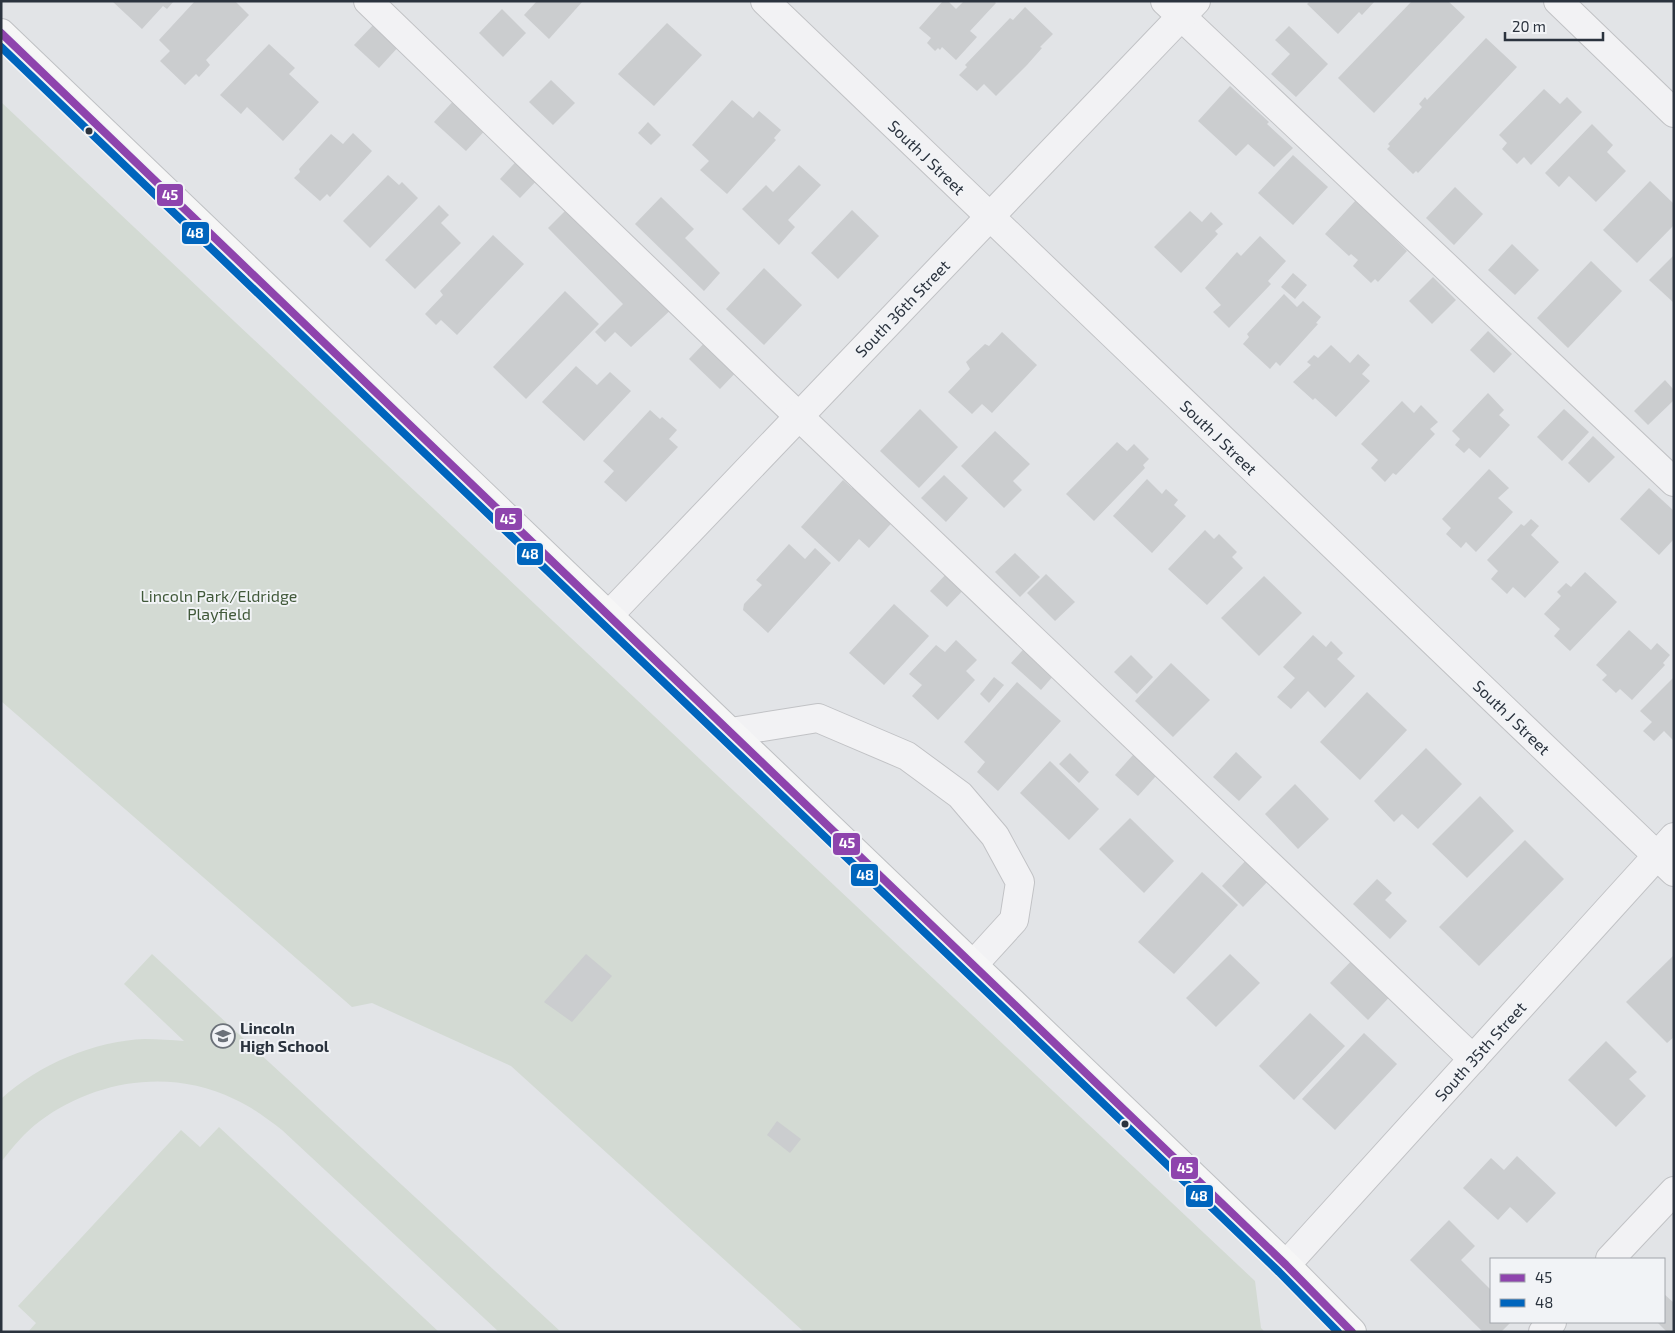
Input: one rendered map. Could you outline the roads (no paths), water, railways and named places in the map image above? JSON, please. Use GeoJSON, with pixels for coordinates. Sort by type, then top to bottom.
{"type":"FeatureCollection","features":[{"type":"Feature","properties":{"kind":"main road"},"geometry":{"type":"LineString","coordinates":[[1,33],[1286,1265],[1352,1332]]}},
{"type":"Feature","properties":{"kind":"street"},"geometry":{"type":"LineString","coordinates":[[368,1],[799,416],[1473,1059]]}},
{"type":"Feature","properties":{"kind":"street","name":"South J Street"},"geometry":{"type":"LineString","coordinates":[[765,1],[990,217],[1668,855]]}},
{"type":"Feature","properties":{"kind":"street"},"geometry":{"type":"LineString","coordinates":[[1558,1],[1674,113]]}},
{"type":"Feature","properties":{"kind":"street"},"geometry":{"type":"LineString","coordinates":[[1181,6],[1674,482]]}},
{"type":"Feature","properties":{"kind":"street","name":"South 36th Street"},"geometry":{"type":"LineString","coordinates":[[609,615],[990,217],[1181,6]]}},
{"type":"Feature","properties":{"kind":"street"},"geometry":{"type":"LineString","coordinates":[[731,732],[818,718],[907,756],[960,795],[995,836],[1020,882],[1014,920],[973,965]]}},
{"type":"Feature","properties":{"kind":"street","name":"South 35th Street"},"geometry":{"type":"LineString","coordinates":[[1286,1265],[1473,1059],[1668,855]]}},
{"type":"Feature","properties":{"kind":"street"},"geometry":{"type":"LineString","coordinates":[[1611,1258],[1674,1191]]}},
{"type":"Feature","properties":{"kind":"place","name":"Lincoln High School"},"geometry":{"type":"Point","coordinates":[223,1036]}},
{"type":"Feature","properties":{"kind":"park label","name":"Lincoln Park/Eldridge Playfield"},"geometry":{"type":"Point","coordinates":[219,604]}}]}
